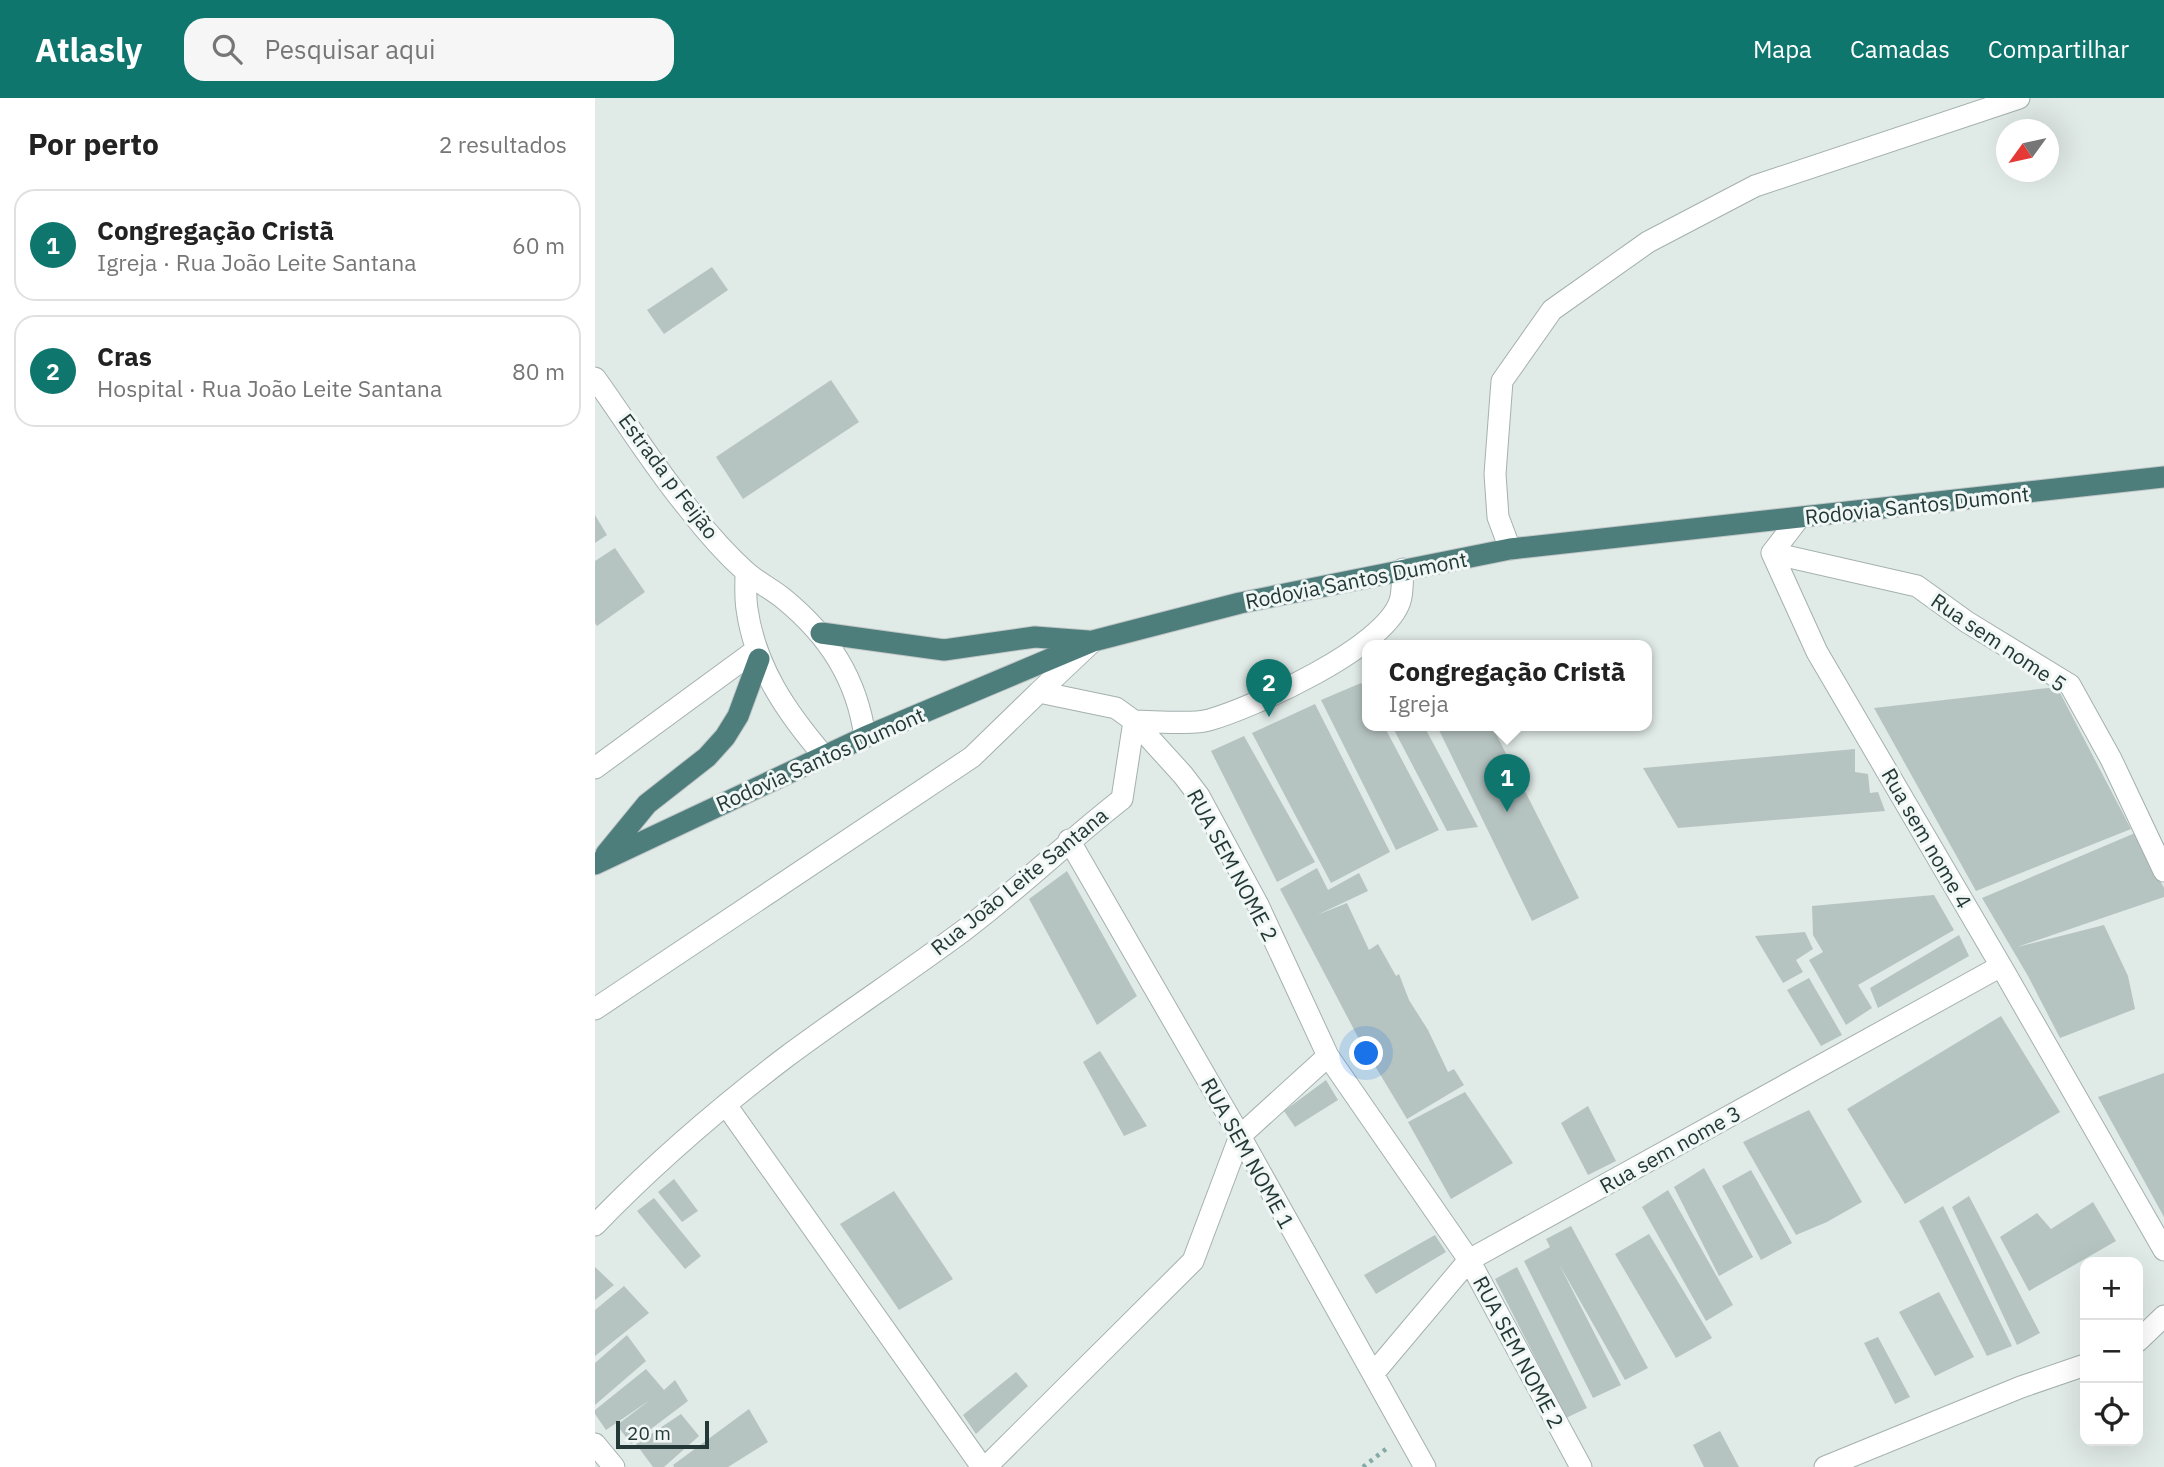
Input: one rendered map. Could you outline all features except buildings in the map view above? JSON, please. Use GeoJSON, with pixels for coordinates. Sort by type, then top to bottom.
{"type":"FeatureCollection","features":[{"type":"Feature","properties":{"kind":"highway","name":"Rodovia Santos Dumont"},"geometry":{"type":"LineString","coordinates":[[598,862],[865,737],[1093,641],[1240,603],[1510,548],[2164,477]]}},
{"type":"Feature","properties":{"kind":"highway"},"geometry":{"type":"LineString","coordinates":[[821,633],[944,650],[1035,636],[1093,641]]}},
{"type":"Feature","properties":{"kind":"highway"},"geometry":{"type":"LineString","coordinates":[[598,862],[647,804],[707,757],[725,737],[738,716],[758,654]]}},
{"type":"Feature","properties":{"kind":"street"},"geometry":{"type":"LineString","coordinates":[[1510,548],[1498,517],[1495,474],[1502,381],[1552,310],[1648,242],[1755,186],[2019,98]]}},
{"type":"Feature","properties":{"kind":"street","name":"Estrada p Feijão"},"geometry":{"type":"LineString","coordinates":[[595,378],[687,508],[746,572],[784,598],[821,633],[838,656],[852,683],[862,714],[865,737]]}},
{"type":"Feature","properties":{"kind":"street"},"geometry":{"type":"LineString","coordinates":[[1772,553],[1799,518]]}},
{"type":"Feature","properties":{"kind":"street","name":"Rua sem nome 5"},"geometry":{"type":"LineString","coordinates":[[1772,553],[1917,586],[1967,622],[2070,685],[2111,759],[2164,871]]}},
{"type":"Feature","properties":{"kind":"street","name":"Rua sem nome 4"},"geometry":{"type":"LineString","coordinates":[[1772,553],[1817,652],[2164,1250]]}},
{"type":"Feature","properties":{"kind":"street"},"geometry":{"type":"LineString","coordinates":[[1369,640],[1399,603],[1403,569]]}},
{"type":"Feature","properties":{"kind":"street"},"geometry":{"type":"LineString","coordinates":[[746,572],[747,609],[758,654],[773,687],[794,721],[824,756]]}},
{"type":"Feature","properties":{"kind":"street"},"geometry":{"type":"LineString","coordinates":[[595,1009],[972,757],[1093,641]]}},
{"type":"Feature","properties":{"kind":"street"},"geometry":{"type":"LineString","coordinates":[[1134,721],[1206,721],[1285,690],[1362,644]]}},
{"type":"Feature","properties":{"kind":"street"},"geometry":{"type":"LineString","coordinates":[[595,768],[758,654]]}},
{"type":"Feature","properties":{"kind":"street","name":"RUA SEM NOME 2"},"geometry":{"type":"LineString","coordinates":[[1039,692],[1116,708],[1134,721],[1199,796],[1258,905],[1328,1056],[1469,1260],[1581,1467]]}},
{"type":"Feature","properties":{"kind":"street","name":"Rua João Leite Santana"},"geometry":{"type":"LineString","coordinates":[[595,1225],[631,1188],[726,1105],[787,1057],[964,930],[1022,885],[1069,840],[1122,799],[1134,721]]}},
{"type":"Feature","properties":{"kind":"street","name":"RUA SEM NOME 1"},"geometry":{"type":"LineString","coordinates":[[1069,840],[1240,1136],[1425,1467]]}},
{"type":"Feature","properties":{"kind":"street","name":"Rua sem nome 3"},"geometry":{"type":"LineString","coordinates":[[1373,1374],[1469,1260],[2001,965]]}},
{"type":"Feature","properties":{"kind":"street"},"geometry":{"type":"LineString","coordinates":[[726,1105],[984,1467],[1193,1261],[1240,1136],[1328,1056]]}},
{"type":"Feature","properties":{"kind":"street"},"geometry":{"type":"LineString","coordinates":[[2143,1336],[2164,1316]]}},
{"type":"Feature","properties":{"kind":"street"},"geometry":{"type":"LineString","coordinates":[[1825,1467],[2021,1387],[2080,1368]]}},
{"type":"Feature","properties":{"kind":"street"},"geometry":{"type":"LineString","coordinates":[[595,1444],[614,1467]]}},
{"type":"Feature","properties":{"kind":"place","name":"Cras"},"geometry":{"type":"Point","coordinates":[1269,717]}},
{"type":"Feature","properties":{"kind":"place","name":"Congregação Cristã"},"geometry":{"type":"Point","coordinates":[1507,812]}}]}
